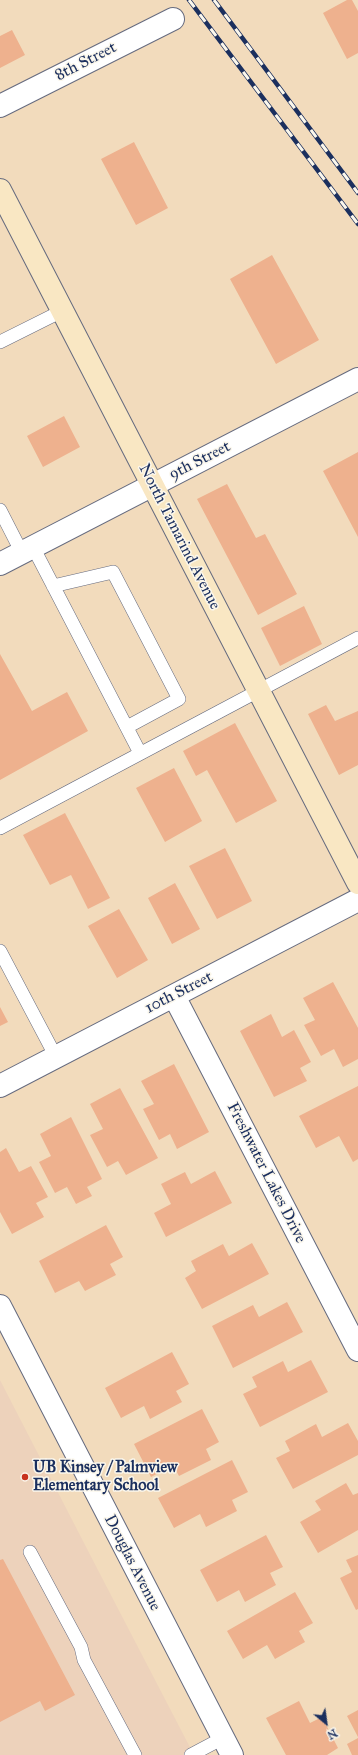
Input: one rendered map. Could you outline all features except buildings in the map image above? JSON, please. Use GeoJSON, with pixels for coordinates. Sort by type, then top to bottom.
{"type":"FeatureCollection","features":[{"type":"Feature","properties":{"kind":"street","name":"8th Street"},"geometry":{"type":"LineString","coordinates":[[0,106],[172,19]]}},
{"type":"Feature","properties":{"kind":"street","name":"North Tamarind Avenue"},"geometry":{"type":"LineString","coordinates":[[0,190],[358,883]]}},
{"type":"Feature","properties":{"kind":"street","name":"9th Street"},"geometry":{"type":"LineString","coordinates":[[0,564],[358,379]]}},
{"type":"Feature","properties":{"kind":"street","name":"10th Street"},"geometry":{"type":"LineString","coordinates":[[0,1086],[358,900]]}},
{"type":"Feature","properties":{"kind":"street","name":"Freshwater Lakes Drive"},"geometry":{"type":"LineString","coordinates":[[174,996],[358,1350]]}},
{"type":"Feature","properties":{"kind":"street","name":"Douglas Avenue"},"geometry":{"type":"LineString","coordinates":[[0,1306],[227,1746]]}},
{"type":"Feature","properties":{"kind":"lane"},"geometry":{"type":"LineString","coordinates":[[0,342],[62,311]]}},
{"type":"Feature","properties":{"kind":"lane"},"geometry":{"type":"LineString","coordinates":[[0,510],[53,586],[140,753]]}},
{"type":"Feature","properties":{"kind":"lane"},"geometry":{"type":"LineString","coordinates":[[53,586],[113,572],[179,699],[127,728]]}},
{"type":"Feature","properties":{"kind":"lane"},"geometry":{"type":"LineString","coordinates":[[0,828],[358,638]]}},
{"type":"Feature","properties":{"kind":"lane"},"geometry":{"type":"LineString","coordinates":[[0,951],[56,1057]]}},
{"type":"Feature","properties":{"kind":"lane"},"geometry":{"type":"LineString","coordinates":[[30,1552],[81,1647],[84,1660],[135,1755]]}},
{"type":"Feature","properties":{"kind":"lane"},"geometry":{"type":"LineString","coordinates":[[191,1755],[227,1746]]}},
{"type":"Feature","properties":{"kind":"shaded area","name":"UB Kinsey / Palmview Elementary School"},"geometry":{"type":"Polygon","coordinates":[[[0,1380],[100,1574],[194,1755],[0,1755],[0,1380]]]}},
{"type":"Feature","properties":{"kind":"railway"},"geometry":{"type":"LineString","coordinates":[[189,0],[358,224]]}},
{"type":"Feature","properties":{"kind":"railway"},"geometry":{"type":"LineString","coordinates":[[214,0],[358,193]]}},
{"type":"Feature","properties":{"kind":"place","name":"UB Kinsey / Palmview Elementary School"},"geometry":{"type":"Point","coordinates":[25,1477]}}]}
